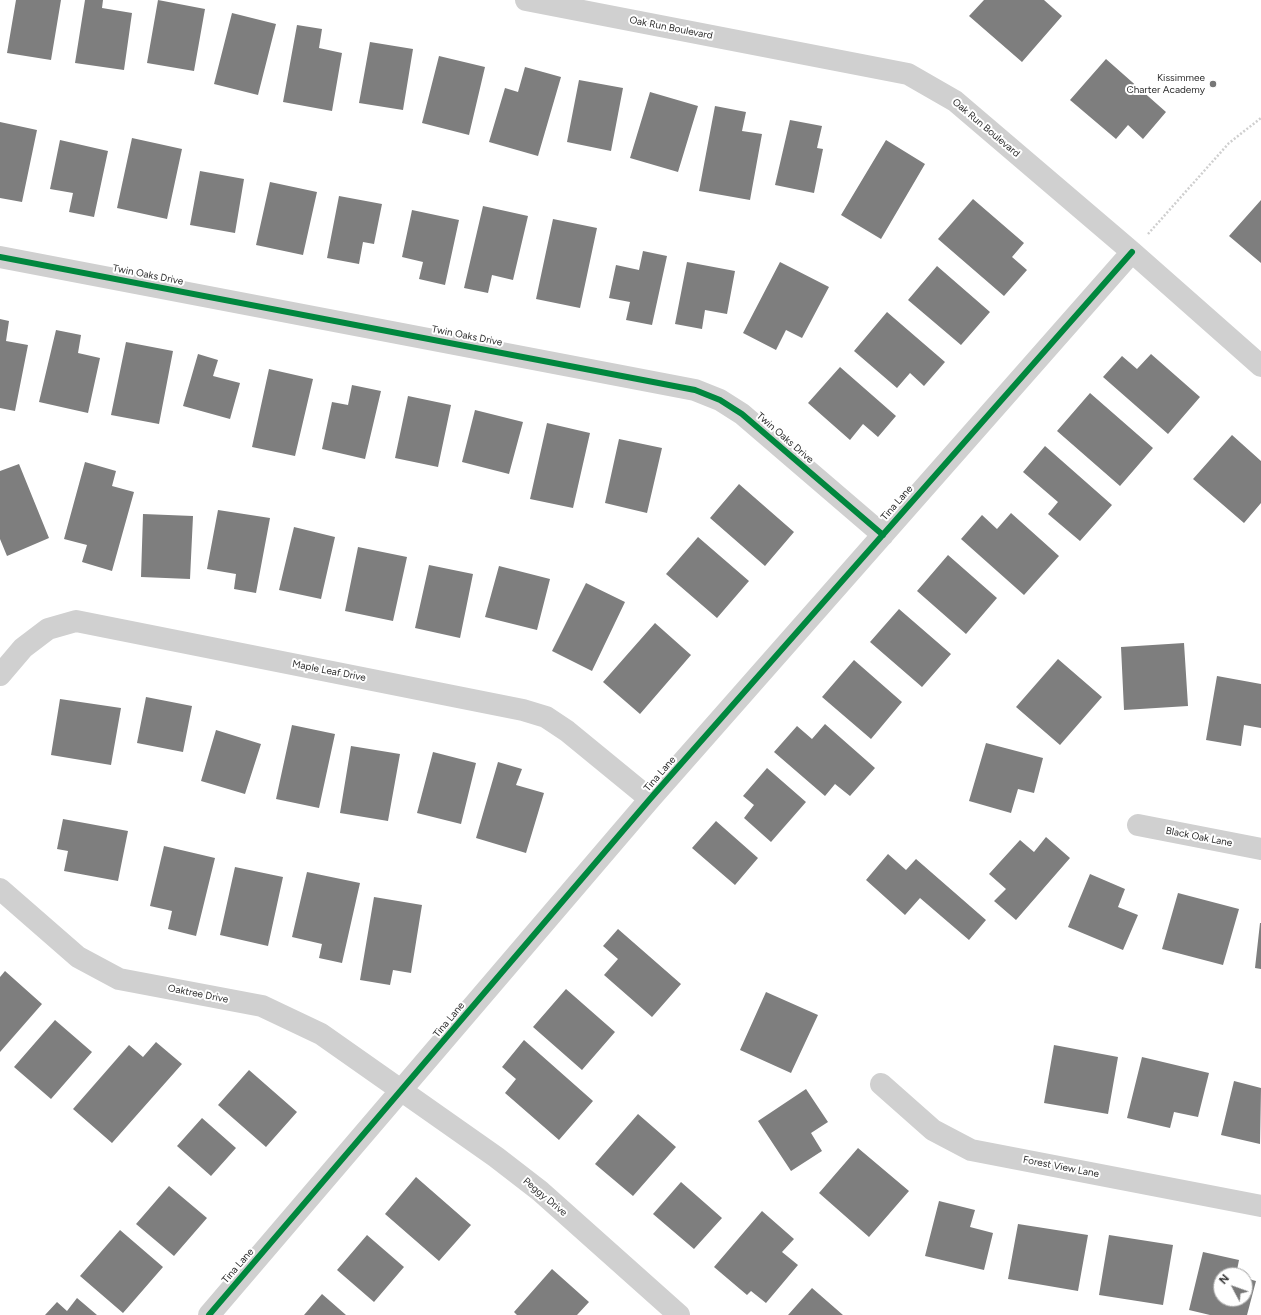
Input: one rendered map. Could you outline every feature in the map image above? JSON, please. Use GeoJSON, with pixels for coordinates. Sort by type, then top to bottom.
{"type":"FeatureCollection","features":[{"type":"Feature","properties":{"kind":"street","name":"Oak Run Boulevard"},"geometry":{"type":"LineString","coordinates":[[526,0],[622,9],[908,74],[954,101],[1139,244],[1261,366]]}},
{"type":"Feature","properties":{"kind":"street","name":"Tina Lane"},"geometry":{"type":"LineString","coordinates":[[209,1315],[650,799],[1139,244]]}},
{"type":"Feature","properties":{"kind":"street","name":"Twin Oaks Drive"},"geometry":{"type":"LineString","coordinates":[[0,257],[695,390],[720,400],[742,414],[883,535]]}},
{"type":"Feature","properties":{"kind":"street","name":"Maple Leaf Drive"},"geometry":{"type":"LineString","coordinates":[[0,675],[23,648],[48,629],[76,621],[523,710],[546,717],[567,731],[650,799]]}},
{"type":"Feature","properties":{"kind":"street","name":"Black Oak Lane"},"geometry":{"type":"LineString","coordinates":[[1138,825],[1261,849]]}},
{"type":"Feature","properties":{"kind":"street","name":"Oaktree Drive"},"geometry":{"type":"LineString","coordinates":[[0,889],[78,957],[119,979],[262,1006],[321,1034],[402,1090]]}},
{"type":"Feature","properties":{"kind":"street","name":"Forest View Lane"},"geometry":{"type":"LineString","coordinates":[[881,1084],[933,1130],[971,1150],[1261,1206]]}},
{"type":"Feature","properties":{"kind":"street","name":"Peggy Drive"},"geometry":{"type":"LineString","coordinates":[[402,1090],[496,1157],[540,1191],[669,1312]]}},
{"type":"Feature","properties":{"kind":"path"},"geometry":{"type":"LineString","coordinates":[[1139,244],[1229,143],[1261,118]]}},
{"type":"Feature","properties":{"kind":"building"},"geometry":{"type":"Polygon","coordinates":[[[16,0],[61,0],[51,60],[7,53],[16,0]]]}},
{"type":"Feature","properties":{"kind":"building"},"geometry":{"type":"Polygon","coordinates":[[[85,0],[103,0],[102,8],[132,13],[124,70],[75,63],[85,0]]]}},
{"type":"Feature","properties":{"kind":"building"},"geometry":{"type":"Polygon","coordinates":[[[158,0],[205,9],[194,71],[147,63],[158,0]]]}},
{"type":"Feature","properties":{"kind":"building"},"geometry":{"type":"Polygon","coordinates":[[[984,0],[1044,0],[1062,16],[1022,62],[969,16],[984,0]]]}},
{"type":"Feature","properties":{"kind":"building"},"geometry":{"type":"Polygon","coordinates":[[[232,13],[276,24],[258,95],[214,84],[232,13]]]}},
{"type":"Feature","properties":{"kind":"building"},"geometry":{"type":"Polygon","coordinates":[[[297,25],[322,29],[319,48],[342,53],[332,111],[283,102],[297,25]]]}},
{"type":"Feature","properties":{"kind":"building"},"geometry":{"type":"Polygon","coordinates":[[[370,42],[413,49],[403,110],[359,103],[370,42]]]}},
{"type":"Feature","properties":{"kind":"building"},"geometry":{"type":"Polygon","coordinates":[[[439,56],[485,67],[469,135],[422,123],[439,56]]]}},
{"type":"Feature","properties":{"kind":"building"},"geometry":{"type":"Polygon","coordinates":[[[1106,59],[1166,112],[1143,139],[1128,125],[1116,139],[1070,100],[1106,59]]]}},
{"type":"Feature","properties":{"kind":"building"},"geometry":{"type":"Polygon","coordinates":[[[525,67],[561,77],[538,156],[489,142],[505,88],[518,92],[525,67]]]}},
{"type":"Feature","properties":{"kind":"building"},"geometry":{"type":"Polygon","coordinates":[[[579,80],[623,88],[611,151],[567,142],[579,80]]]}},
{"type":"Feature","properties":{"kind":"building"},"geometry":{"type":"Polygon","coordinates":[[[650,92],[698,106],[678,172],[630,158],[650,92]]]}},
{"type":"Feature","properties":{"kind":"building"},"geometry":{"type":"Polygon","coordinates":[[[715,106],[746,112],[742,131],[762,134],[750,200],[699,191],[715,106]]]}},
{"type":"Feature","properties":{"kind":"building"},"geometry":{"type":"Polygon","coordinates":[[[790,120],[822,126],[817,148],[823,149],[814,193],[775,185],[790,120]]]}},
{"type":"Feature","properties":{"kind":"building"},"geometry":{"type":"Polygon","coordinates":[[[0,122],[37,130],[22,202],[0,198],[0,122]]]}},
{"type":"Feature","properties":{"kind":"building"},"geometry":{"type":"Polygon","coordinates":[[[132,138],[182,149],[167,219],[117,208],[132,138]]]}},
{"type":"Feature","properties":{"kind":"building"},"geometry":{"type":"Polygon","coordinates":[[[60,140],[108,151],[94,217],[69,212],[73,193],[50,189],[60,140]]]}},
{"type":"Feature","properties":{"kind":"building"},"geometry":{"type":"Polygon","coordinates":[[[886,140],[925,164],[881,239],[841,215],[886,140]]]}},
{"type":"Feature","properties":{"kind":"building"},"geometry":{"type":"Polygon","coordinates":[[[200,171],[244,179],[235,233],[190,225],[200,171]]]}},
{"type":"Feature","properties":{"kind":"building"},"geometry":{"type":"Polygon","coordinates":[[[270,182],[317,192],[303,255],[256,245],[270,182]]]}},
{"type":"Feature","properties":{"kind":"building"},"geometry":{"type":"Polygon","coordinates":[[[339,196],[382,204],[374,244],[363,242],[359,264],[327,258],[339,196]]]}},
{"type":"Feature","properties":{"kind":"building"},"geometry":{"type":"Polygon","coordinates":[[[973,199],[1024,243],[1012,257],[1027,270],[1004,296],[938,239],[973,199]]]}},
{"type":"Feature","properties":{"kind":"building"},"geometry":{"type":"Polygon","coordinates":[[[1261,200],[1261,263],[1229,236],[1261,200]]]}},
{"type":"Feature","properties":{"kind":"building"},"geometry":{"type":"Polygon","coordinates":[[[483,206],[528,216],[513,280],[492,275],[488,293],[464,288],[483,206]]]}},
{"type":"Feature","properties":{"kind":"building"},"geometry":{"type":"Polygon","coordinates":[[[412,210],[459,220],[445,285],[419,279],[423,262],[402,257],[412,210]]]}},
{"type":"Feature","properties":{"kind":"building"},"geometry":{"type":"Polygon","coordinates":[[[553,219],[597,228],[580,308],[536,299],[553,219]]]}},
{"type":"Feature","properties":{"kind":"building"},"geometry":{"type":"Polygon","coordinates":[[[643,251],[667,256],[652,325],[626,320],[630,302],[609,298],[616,265],[639,270],[643,251]]]}},
{"type":"Feature","properties":{"kind":"building"},"geometry":{"type":"Polygon","coordinates":[[[687,262],[735,271],[727,314],[705,310],[702,329],[675,324],[687,262]]]}},
{"type":"Feature","properties":{"kind":"building"},"geometry":{"type":"Polygon","coordinates":[[[780,262],[829,287],[802,338],[786,330],[776,350],[743,333],[780,262]]]}},
{"type":"Feature","properties":{"kind":"building"},"geometry":{"type":"Polygon","coordinates":[[[937,266],[990,312],[961,345],[908,300],[937,266]]]}},
{"type":"Feature","properties":{"kind":"building"},"geometry":{"type":"Polygon","coordinates":[[[887,312],[945,362],[924,386],[910,373],[897,388],[854,351],[887,312]]]}},
{"type":"Feature","properties":{"kind":"building"},"geometry":{"type":"Polygon","coordinates":[[[0,319],[9,321],[6,341],[28,345],[15,411],[0,408],[0,319]]]}},
{"type":"Feature","properties":{"kind":"building"},"geometry":{"type":"Polygon","coordinates":[[[56,330],[81,335],[78,353],[100,358],[88,413],[39,402],[56,330]]]}},
{"type":"Feature","properties":{"kind":"building"},"geometry":{"type":"Polygon","coordinates":[[[126,342],[173,351],[159,424],[111,415],[126,342]]]}},
{"type":"Feature","properties":{"kind":"building"},"geometry":{"type":"Polygon","coordinates":[[[198,354],[218,360],[213,376],[240,383],[230,419],[183,406],[198,354]]]}},
{"type":"Feature","properties":{"kind":"building"},"geometry":{"type":"Polygon","coordinates":[[[1151,354],[1200,397],[1168,434],[1103,377],[1122,356],[1137,369],[1151,354]]]}},
{"type":"Feature","properties":{"kind":"building"},"geometry":{"type":"Polygon","coordinates":[[[840,367],[896,416],[878,437],[863,424],[850,440],[808,403],[840,367]]]}},
{"type":"Feature","properties":{"kind":"building"},"geometry":{"type":"Polygon","coordinates":[[[269,369],[313,379],[295,456],[252,447],[269,369]]]}},
{"type":"Feature","properties":{"kind":"building"},"geometry":{"type":"Polygon","coordinates":[[[352,385],[381,391],[365,459],[322,449],[332,402],[348,405],[352,385]]]}},
{"type":"Feature","properties":{"kind":"building"},"geometry":{"type":"Polygon","coordinates":[[[1090,393],[1153,448],[1120,486],[1057,431],[1090,393]]]}},
{"type":"Feature","properties":{"kind":"building"},"geometry":{"type":"Polygon","coordinates":[[[408,396],[451,405],[438,467],[395,458],[408,396]]]}},
{"type":"Feature","properties":{"kind":"building"},"geometry":{"type":"Polygon","coordinates":[[[475,410],[523,422],[509,474],[462,462],[475,410]]]}},
{"type":"Feature","properties":{"kind":"building"},"geometry":{"type":"Polygon","coordinates":[[[547,423],[590,433],[573,508],[530,499],[547,423]]]}},
{"type":"Feature","properties":{"kind":"building"},"geometry":{"type":"Polygon","coordinates":[[[1232,435],[1261,461],[1261,503],[1244,523],[1193,479],[1232,435]]]}},
{"type":"Feature","properties":{"kind":"building"},"geometry":{"type":"Polygon","coordinates":[[[619,439],[662,448],[647,513],[605,503],[619,439]]]}},
{"type":"Feature","properties":{"kind":"building"},"geometry":{"type":"Polygon","coordinates":[[[1045,446],[1112,505],[1080,541],[1048,514],[1058,502],[1023,472],[1045,446]]]}},
{"type":"Feature","properties":{"kind":"building"},"geometry":{"type":"Polygon","coordinates":[[[85,462],[116,471],[112,486],[134,492],[112,571],[82,562],[87,545],[64,539],[85,462]]]}},
{"type":"Feature","properties":{"kind":"building"},"geometry":{"type":"Polygon","coordinates":[[[19,464],[49,538],[7,556],[0,539],[0,471],[19,464]]]}},
{"type":"Feature","properties":{"kind":"building"},"geometry":{"type":"Polygon","coordinates":[[[739,484],[794,532],[765,566],[710,518],[739,484]]]}},
{"type":"Feature","properties":{"kind":"building"},"geometry":{"type":"Polygon","coordinates":[[[218,510],[270,518],[256,593],[234,589],[236,574],[207,569],[218,510]]]}},
{"type":"Feature","properties":{"kind":"building"},"geometry":{"type":"Polygon","coordinates":[[[1011,513],[1059,556],[1024,595],[961,539],[982,515],[997,529],[1011,513]]]}},
{"type":"Feature","properties":{"kind":"building"},"geometry":{"type":"Polygon","coordinates":[[[143,514],[193,516],[190,579],[141,577],[143,514]]]}},
{"type":"Feature","properties":{"kind":"building"},"geometry":{"type":"Polygon","coordinates":[[[294,527],[335,537],[321,599],[279,590],[294,527]]]}},
{"type":"Feature","properties":{"kind":"building"},"geometry":{"type":"Polygon","coordinates":[[[698,537],[749,581],[717,618],[666,574],[698,537]]]}},
{"type":"Feature","properties":{"kind":"building"},"geometry":{"type":"Polygon","coordinates":[[[358,547],[407,557],[393,621],[345,611],[358,547]]]}},
{"type":"Feature","properties":{"kind":"building"},"geometry":{"type":"Polygon","coordinates":[[[948,555],[997,598],[966,634],[917,591],[948,555]]]}},
{"type":"Feature","properties":{"kind":"building"},"geometry":{"type":"Polygon","coordinates":[[[429,565],[473,574],[460,638],[415,628],[429,565]]]}},
{"type":"Feature","properties":{"kind":"building"},"geometry":{"type":"Polygon","coordinates":[[[499,566],[550,579],[537,630],[485,617],[499,566]]]}},
{"type":"Feature","properties":{"kind":"building"},"geometry":{"type":"Polygon","coordinates":[[[586,583],[625,602],[592,671],[552,651],[586,583]]]}},
{"type":"Feature","properties":{"kind":"building"},"geometry":{"type":"Polygon","coordinates":[[[899,609],[951,654],[922,687],[870,642],[899,609]]]}},
{"type":"Feature","properties":{"kind":"building"},"geometry":{"type":"Polygon","coordinates":[[[655,623],[691,655],[640,714],[603,682],[655,623]]]}},
{"type":"Feature","properties":{"kind":"building"},"geometry":{"type":"Polygon","coordinates":[[[1184,643],[1188,706],[1124,710],[1121,647],[1184,643]]]}},
{"type":"Feature","properties":{"kind":"building"},"geometry":{"type":"Polygon","coordinates":[[[1058,659],[1102,697],[1060,745],[1016,707],[1058,659]]]}},
{"type":"Feature","properties":{"kind":"building"},"geometry":{"type":"Polygon","coordinates":[[[854,660],[902,702],[871,739],[822,697],[854,660]]]}},
{"type":"Feature","properties":{"kind":"building"},"geometry":{"type":"Polygon","coordinates":[[[1217,676],[1261,684],[1261,728],[1244,725],[1241,746],[1206,740],[1217,676]]]}},
{"type":"Feature","properties":{"kind":"building"},"geometry":{"type":"Polygon","coordinates":[[[146,697],[192,706],[183,752],[137,743],[146,697]]]}},
{"type":"Feature","properties":{"kind":"building"},"geometry":{"type":"Polygon","coordinates":[[[60,699],[121,708],[111,765],[51,755],[60,699]]]}},
{"type":"Feature","properties":{"kind":"building"},"geometry":{"type":"Polygon","coordinates":[[[825,724],[875,768],[850,796],[835,784],[825,796],[774,752],[797,726],[812,739],[825,724]]]}},
{"type":"Feature","properties":{"kind":"building"},"geometry":{"type":"Polygon","coordinates":[[[292,725],[335,734],[319,808],[276,799],[292,725]]]}},
{"type":"Feature","properties":{"kind":"building"},"geometry":{"type":"Polygon","coordinates":[[[216,730],[261,744],[245,794],[201,781],[216,730]]]}},
{"type":"Feature","properties":{"kind":"building"},"geometry":{"type":"Polygon","coordinates":[[[986,743],[1043,758],[1034,793],[1018,789],[1011,813],[969,801],[986,743]]]}},
{"type":"Feature","properties":{"kind":"building"},"geometry":{"type":"Polygon","coordinates":[[[351,746],[400,754],[388,821],[340,813],[351,746]]]}},
{"type":"Feature","properties":{"kind":"building"},"geometry":{"type":"Polygon","coordinates":[[[433,752],[476,763],[461,824],[417,813],[433,752]]]}},
{"type":"Feature","properties":{"kind":"building"},"geometry":{"type":"Polygon","coordinates":[[[498,762],[522,769],[516,785],[544,793],[526,853],[476,838],[498,762]]]}},
{"type":"Feature","properties":{"kind":"building"},"geometry":{"type":"Polygon","coordinates":[[[767,768],[806,802],[771,842],[744,818],[754,805],[743,796],[767,768]]]}},
{"type":"Feature","properties":{"kind":"building"},"geometry":{"type":"Polygon","coordinates":[[[63,819],[128,831],[118,881],[64,871],[68,851],[57,849],[63,819]]]}},
{"type":"Feature","properties":{"kind":"building"},"geometry":{"type":"Polygon","coordinates":[[[716,821],[758,858],[735,885],[692,848],[716,821]]]}},
{"type":"Feature","properties":{"kind":"building"},"geometry":{"type":"Polygon","coordinates":[[[1046,837],[1070,858],[1016,920],[994,901],[1006,889],[989,874],[1020,840],[1034,852],[1046,837]]]}},
{"type":"Feature","properties":{"kind":"building"},"geometry":{"type":"Polygon","coordinates":[[[164,846],[215,858],[196,936],[168,929],[172,911],[150,906],[164,846]]]}},
{"type":"Feature","properties":{"kind":"building"},"geometry":{"type":"Polygon","coordinates":[[[888,854],[906,870],[916,859],[986,920],[969,940],[920,898],[905,915],[866,880],[888,854]]]}},
{"type":"Feature","properties":{"kind":"building"},"geometry":{"type":"Polygon","coordinates":[[[235,867],[283,877],[268,946],[220,935],[235,867]]]}},
{"type":"Feature","properties":{"kind":"building"},"geometry":{"type":"Polygon","coordinates":[[[307,872],[360,883],[342,963],[319,958],[322,944],[292,937],[307,872]]]}},
{"type":"Feature","properties":{"kind":"building"},"geometry":{"type":"Polygon","coordinates":[[[1090,874],[1125,889],[1118,907],[1138,915],[1123,950],[1068,927],[1090,874]]]}},
{"type":"Feature","properties":{"kind":"building"},"geometry":{"type":"Polygon","coordinates":[[[1178,893],[1239,909],[1223,965],[1162,949],[1178,893]]]}},
{"type":"Feature","properties":{"kind":"building"},"geometry":{"type":"Polygon","coordinates":[[[374,897],[422,905],[411,973],[393,970],[390,985],[360,980],[374,897]]]}},
{"type":"Feature","properties":{"kind":"building"},"geometry":{"type":"Polygon","coordinates":[[[1261,923],[1261,969],[1255,968],[1261,923]]]}},
{"type":"Feature","properties":{"kind":"building"},"geometry":{"type":"Polygon","coordinates":[[[618,929],[681,984],[652,1017],[604,975],[618,959],[603,946],[618,929]]]}},
{"type":"Feature","properties":{"kind":"building"},"geometry":{"type":"Polygon","coordinates":[[[5,971],[42,1004],[0,1052],[0,977],[5,971]]]}},
{"type":"Feature","properties":{"kind":"building"},"geometry":{"type":"Polygon","coordinates":[[[566,989],[615,1032],[582,1070],[533,1027],[566,989]]]}},
{"type":"Feature","properties":{"kind":"building"},"geometry":{"type":"Polygon","coordinates":[[[766,992],[818,1015],[791,1073],[740,1050],[766,992]]]}},
{"type":"Feature","properties":{"kind":"building"},"geometry":{"type":"Polygon","coordinates":[[[55,1020],[92,1052],[51,1099],[14,1067],[55,1020]]]}},
{"type":"Feature","properties":{"kind":"building"},"geometry":{"type":"Polygon","coordinates":[[[524,1040],[593,1101],[559,1140],[505,1093],[516,1079],[502,1067],[524,1040]]]}},
{"type":"Feature","properties":{"kind":"building"},"geometry":{"type":"Polygon","coordinates":[[[156,1042],[182,1064],[112,1143],[73,1109],[129,1045],[143,1057],[156,1042]]]}},
{"type":"Feature","properties":{"kind":"building"},"geometry":{"type":"Polygon","coordinates":[[[1054,1045],[1118,1057],[1108,1114],[1044,1103],[1054,1045]]]}},
{"type":"Feature","properties":{"kind":"building"},"geometry":{"type":"Polygon","coordinates":[[[1142,1057],[1209,1073],[1198,1117],[1174,1112],[1170,1128],[1127,1118],[1142,1057]]]}},
{"type":"Feature","properties":{"kind":"building"},"geometry":{"type":"Polygon","coordinates":[[[249,1070],[297,1112],[266,1147],[218,1105],[249,1070]]]}},
{"type":"Feature","properties":{"kind":"building"},"geometry":{"type":"Polygon","coordinates":[[[1234,1081],[1261,1088],[1260,1144],[1221,1135],[1234,1081]]]}},
{"type":"Feature","properties":{"kind":"building"},"geometry":{"type":"Polygon","coordinates":[[[806,1089],[828,1122],[811,1133],[822,1151],[791,1171],[758,1121],[806,1089]]]}},
{"type":"Feature","properties":{"kind":"building"},"geometry":{"type":"Polygon","coordinates":[[[638,1114],[676,1147],[633,1196],[595,1164],[638,1114]]]}},
{"type":"Feature","properties":{"kind":"building"},"geometry":{"type":"Polygon","coordinates":[[[202,1118],[236,1148],[211,1176],[177,1146],[202,1118]]]}},
{"type":"Feature","properties":{"kind":"building"},"geometry":{"type":"Polygon","coordinates":[[[858,1148],[909,1191],[869,1237],[819,1193],[858,1148]]]}},
{"type":"Feature","properties":{"kind":"building"},"geometry":{"type":"Polygon","coordinates":[[[416,1177],[471,1225],[439,1261],[385,1214],[416,1177]]]}},
{"type":"Feature","properties":{"kind":"building"},"geometry":{"type":"Polygon","coordinates":[[[681,1182],[722,1218],[694,1249],[653,1214],[681,1182]]]}},
{"type":"Feature","properties":{"kind":"building"},"geometry":{"type":"Polygon","coordinates":[[[169,1186],[207,1218],[174,1256],[136,1224],[169,1186]]]}},
{"type":"Feature","properties":{"kind":"building"},"geometry":{"type":"Polygon","coordinates":[[[939,1201],[975,1210],[970,1227],[993,1233],[984,1270],[925,1256],[939,1201]]]}},
{"type":"Feature","properties":{"kind":"building"},"geometry":{"type":"Polygon","coordinates":[[[762,1211],[794,1239],[782,1252],[798,1265],[766,1303],[751,1291],[747,1295],[714,1267],[762,1211]]]}},
{"type":"Feature","properties":{"kind":"building"},"geometry":{"type":"Polygon","coordinates":[[[1018,1224],[1088,1235],[1078,1291],[1008,1279],[1018,1224]]]}},
{"type":"Feature","properties":{"kind":"building"},"geometry":{"type":"Polygon","coordinates":[[[120,1230],[163,1267],[123,1313],[80,1276],[120,1230]]]}},
{"type":"Feature","properties":{"kind":"building"},"geometry":{"type":"Polygon","coordinates":[[[367,1235],[404,1267],[374,1302],[337,1270],[367,1235]]]}},
{"type":"Feature","properties":{"kind":"building"},"geometry":{"type":"Polygon","coordinates":[[[1109,1235],[1173,1245],[1163,1305],[1099,1295],[1109,1235]]]}},
{"type":"Feature","properties":{"kind":"building"},"geometry":{"type":"Polygon","coordinates":[[[1203,1252],[1239,1260],[1238,1267],[1213,1267],[1213,1307],[1249,1307],[1247,1315],[1210,1315],[1189,1310],[1203,1252]]]}},
{"type":"Feature","properties":{"kind":"building"},"geometry":{"type":"Polygon","coordinates":[[[552,1269],[589,1302],[577,1315],[517,1315],[514,1312],[552,1269]]]}},
{"type":"Feature","properties":{"kind":"building"},"geometry":{"type":"Polygon","coordinates":[[[1253,1280],[1256,1281],[1253,1292],[1253,1280]]]}},
{"type":"Feature","properties":{"kind":"building"},"geometry":{"type":"Polygon","coordinates":[[[812,1288],[843,1315],[788,1315],[812,1288]]]}},
{"type":"Feature","properties":{"kind":"building"},"geometry":{"type":"Polygon","coordinates":[[[322,1294],[346,1315],[304,1315],[322,1294]]]}},
{"type":"Feature","properties":{"kind":"building"},"geometry":{"type":"Polygon","coordinates":[[[77,1298],[97,1315],[45,1315],[57,1302],[67,1311],[77,1298]]]}},
{"type":"Feature","properties":{"kind":"cycle path"},"geometry":{"type":"LineString","coordinates":[[209,1315],[650,799],[1132,252]]}},
{"type":"Feature","properties":{"kind":"cycle path"},"geometry":{"type":"LineString","coordinates":[[0,257],[695,390],[720,400],[742,414],[883,535]]}},
{"type":"Feature","properties":{"kind":"place","name":"Kissimmee Charter Academy"},"geometry":{"type":"Point","coordinates":[1213,84]}}]}
